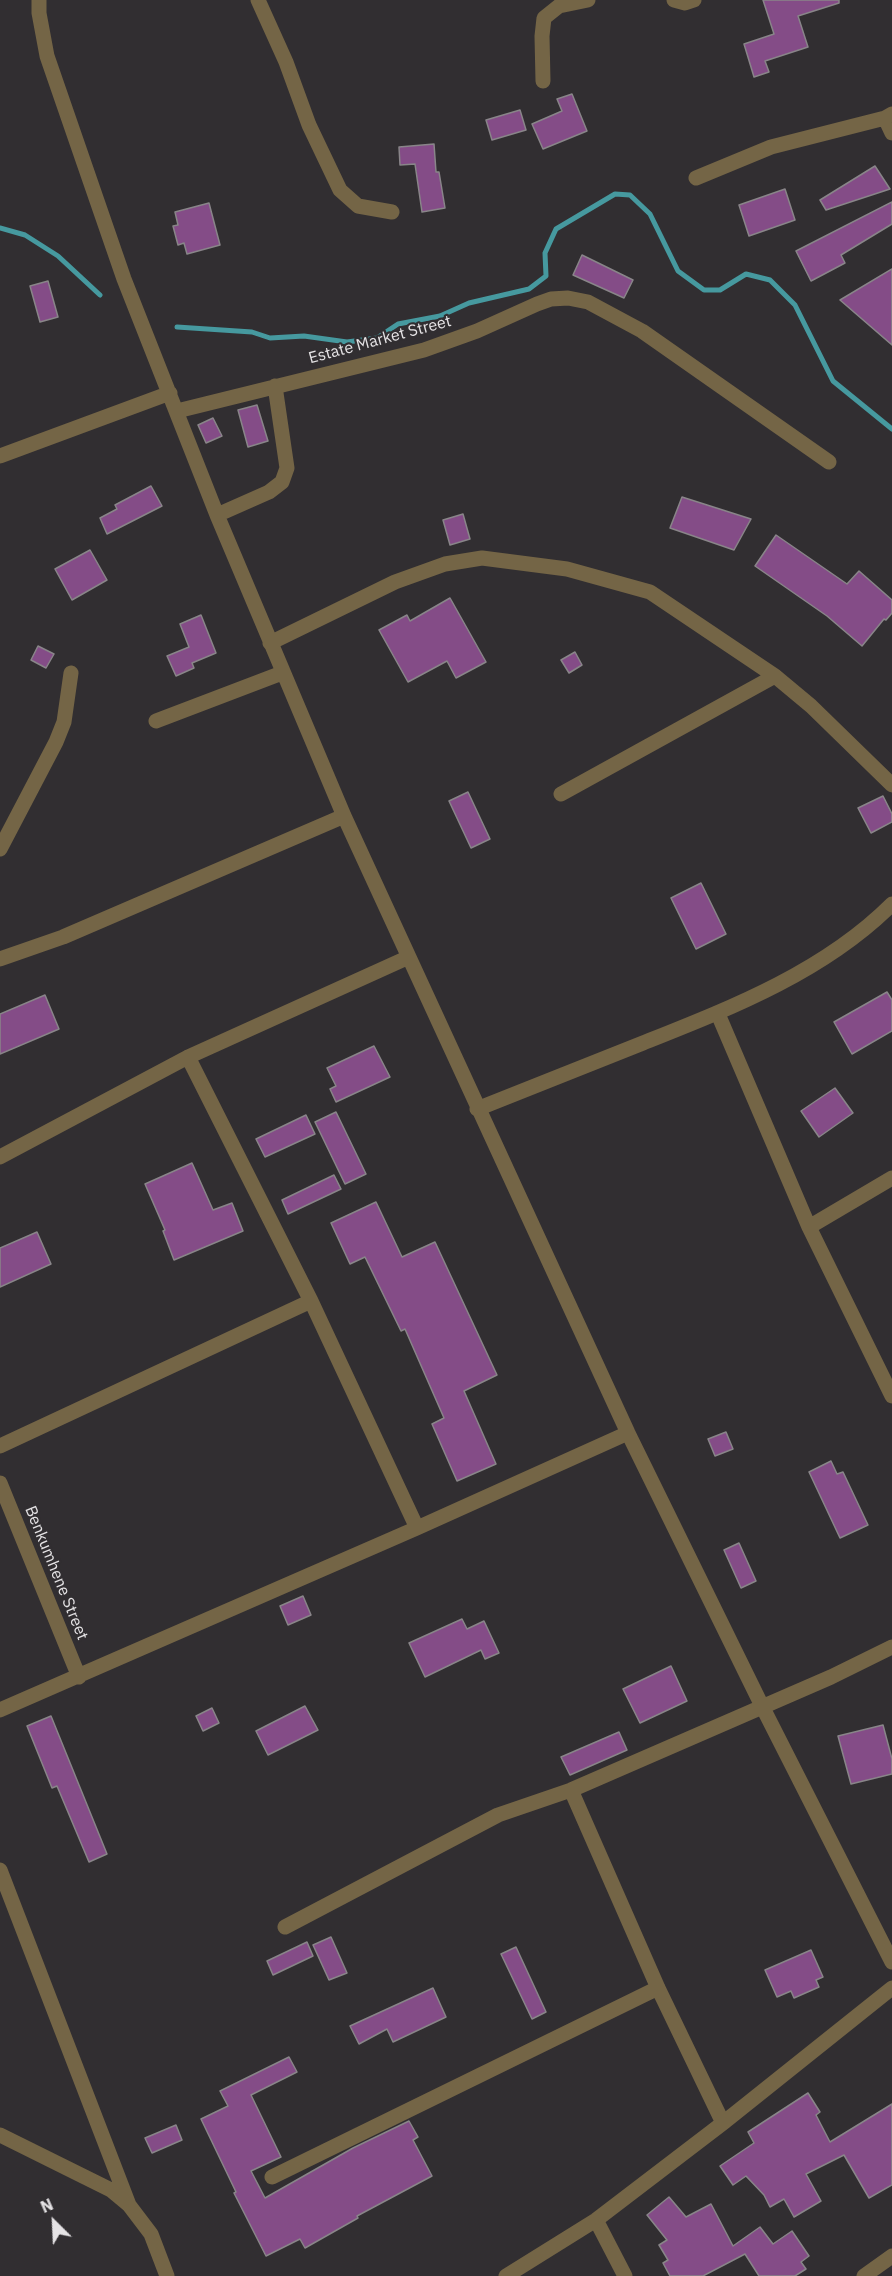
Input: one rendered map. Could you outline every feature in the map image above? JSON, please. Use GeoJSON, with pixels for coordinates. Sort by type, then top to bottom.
{"type":"FeatureCollection","features":[{"type":"Feature","properties":{"kind":"street"},"geometry":{"type":"LineString","coordinates":[[39,0],[39,13],[47,56],[124,279],[217,515],[344,816],[628,1433],[762,1706],[892,1962]]}},
{"type":"Feature","properties":{"kind":"street"},"geometry":{"type":"LineString","coordinates":[[258,0],[286,62],[309,125],[340,189],[358,206],[392,212]]}},
{"type":"Feature","properties":{"kind":"street"},"geometry":{"type":"LineString","coordinates":[[543,81],[544,18],[559,6],[588,0]]}},
{"type":"Feature","properties":{"kind":"street"},"geometry":{"type":"LineString","coordinates":[[674,0],[685,3],[694,0]]}},
{"type":"Feature","properties":{"kind":"street"},"geometry":{"type":"LineString","coordinates":[[696,178],[771,147],[888,116],[892,133]]}},
{"type":"Feature","properties":{"kind":"street","name":"Estate Market Street"},"geometry":{"type":"LineString","coordinates":[[177,411],[424,350],[477,331],[537,304],[551,299],[568,298],[588,302],[642,331],[829,462]]}},
{"type":"Feature","properties":{"kind":"street"},"geometry":{"type":"LineString","coordinates":[[217,515],[269,492],[282,482],[287,468],[275,386]]}},
{"type":"Feature","properties":{"kind":"street"},"geometry":{"type":"LineString","coordinates":[[0,456],[170,393]]}},
{"type":"Feature","properties":{"kind":"street"},"geometry":{"type":"LineString","coordinates":[[270,643],[395,582],[445,564],[482,558],[567,569],[650,592],[775,676],[811,706],[892,785]]}},
{"type":"Feature","properties":{"kind":"street"},"geometry":{"type":"LineString","coordinates":[[156,721],[282,673]]}},
{"type":"Feature","properties":{"kind":"street"},"geometry":{"type":"LineString","coordinates":[[0,849],[64,723],[71,674]]}},
{"type":"Feature","properties":{"kind":"street"},"geometry":{"type":"LineString","coordinates":[[561,794],[775,676]]}},
{"type":"Feature","properties":{"kind":"street"},"geometry":{"type":"LineString","coordinates":[[0,959],[63,937],[344,816]]}},
{"type":"Feature","properties":{"kind":"street"},"geometry":{"type":"LineString","coordinates":[[477,1109],[718,1014],[804,970],[876,920],[892,904]]}},
{"type":"Feature","properties":{"kind":"street"},"geometry":{"type":"LineString","coordinates":[[0,1157],[188,1057],[409,957]]}},
{"type":"Feature","properties":{"kind":"street"},"geometry":{"type":"LineString","coordinates":[[718,1014],[808,1227],[892,1396]]}},
{"type":"Feature","properties":{"kind":"street"},"geometry":{"type":"LineString","coordinates":[[188,1057],[311,1301],[417,1528]]}},
{"type":"Feature","properties":{"kind":"street"},"geometry":{"type":"LineString","coordinates":[[808,1227],[892,1178]]}},
{"type":"Feature","properties":{"kind":"street"},"geometry":{"type":"LineString","coordinates":[[0,1446],[311,1301]]}},
{"type":"Feature","properties":{"kind":"street"},"geometry":{"type":"LineString","coordinates":[[0,1710],[628,1433]]}},
{"type":"Feature","properties":{"kind":"street","name":"Benkumhene Street"},"geometry":{"type":"LineString","coordinates":[[0,1483],[79,1677]]}},
{"type":"Feature","properties":{"kind":"street"},"geometry":{"type":"LineString","coordinates":[[285,1927],[498,1815],[571,1790],[831,1677],[892,1647]]}},
{"type":"Feature","properties":{"kind":"street"},"geometry":{"type":"LineString","coordinates":[[571,1790],[658,1988],[723,2123]]}},
{"type":"Feature","properties":{"kind":"street"},"geometry":{"type":"LineString","coordinates":[[0,1870],[129,2205]]}},
{"type":"Feature","properties":{"kind":"street"},"geometry":{"type":"LineString","coordinates":[[272,2177],[658,1988]]}},
{"type":"Feature","properties":{"kind":"street"},"geometry":{"type":"LineString","coordinates":[[506,2276],[596,2220],[723,2123],[892,1988]]}},
{"type":"Feature","properties":{"kind":"street"},"geometry":{"type":"LineString","coordinates":[[0,2135],[111,2190],[129,2205],[151,2235],[167,2276]]}},
{"type":"Feature","properties":{"kind":"street"},"geometry":{"type":"LineString","coordinates":[[596,2220],[625,2276]]}},
{"type":"Feature","properties":{"kind":"street"},"geometry":{"type":"LineString","coordinates":[[864,2276],[892,2256]]}},
{"type":"Feature","properties":{"kind":"building"},"geometry":{"type":"Polygon","coordinates":[[[763,0],[839,0],[839,3],[798,16],[808,47],[765,61],[769,72],[754,77],[744,44],[774,34],[763,0]]]}},
{"type":"Feature","properties":{"kind":"building"},"geometry":{"type":"Polygon","coordinates":[[[572,94],[587,131],[543,149],[532,124],[562,111],[557,99],[572,94]]]}},
{"type":"Feature","properties":{"kind":"building"},"geometry":{"type":"Polygon","coordinates":[[[520,110],[526,130],[492,140],[486,120],[520,110]]]}},
{"type":"Feature","properties":{"kind":"building"},"geometry":{"type":"Polygon","coordinates":[[[434,144],[436,172],[439,172],[445,208],[422,212],[415,164],[400,165],[399,147],[434,144]]]}},
{"type":"Feature","properties":{"kind":"building"},"geometry":{"type":"Polygon","coordinates":[[[875,166],[890,189],[826,210],[820,200],[875,166]]]}},
{"type":"Feature","properties":{"kind":"building"},"geometry":{"type":"Polygon","coordinates":[[[785,189],[795,220],[749,236],[739,205],[785,189]]]}},
{"type":"Feature","properties":{"kind":"building"},"geometry":{"type":"Polygon","coordinates":[[[892,202],[892,224],[841,255],[845,263],[811,281],[796,251],[892,202]]]}},
{"type":"Feature","properties":{"kind":"building"},"geometry":{"type":"Polygon","coordinates":[[[209,203],[220,245],[187,254],[184,243],[178,245],[173,226],[178,225],[175,212],[209,203]]]}},
{"type":"Feature","properties":{"kind":"building"},"geometry":{"type":"Polygon","coordinates":[[[582,255],[633,280],[624,298],[573,275],[582,255]]]}},
{"type":"Feature","properties":{"kind":"building"},"geometry":{"type":"Polygon","coordinates":[[[892,269],[892,345],[840,300],[892,269]]]}},
{"type":"Feature","properties":{"kind":"building"},"geometry":{"type":"Polygon","coordinates":[[[48,281],[58,317],[40,322],[30,286],[48,281]]]}},
{"type":"Feature","properties":{"kind":"building"},"geometry":{"type":"Polygon","coordinates":[[[257,405],[268,441],[248,447],[238,410],[257,405]]]}},
{"type":"Feature","properties":{"kind":"building"},"geometry":{"type":"Polygon","coordinates":[[[213,418],[222,436],[206,443],[198,425],[213,418]]]}},
{"type":"Feature","properties":{"kind":"building"},"geometry":{"type":"Polygon","coordinates":[[[151,486],[162,506],[107,534],[100,518],[117,509],[115,505],[151,486]]]}},
{"type":"Feature","properties":{"kind":"building"},"geometry":{"type":"Polygon","coordinates":[[[682,497],[751,519],[734,550],[670,528],[682,497]]]}},
{"type":"Feature","properties":{"kind":"building"},"geometry":{"type":"Polygon","coordinates":[[[463,514],[470,539],[450,545],[443,520],[463,514]]]}},
{"type":"Feature","properties":{"kind":"building"},"geometry":{"type":"Polygon","coordinates":[[[776,535],[847,584],[859,571],[892,600],[892,613],[886,620],[884,619],[862,646],[827,616],[755,566],[776,535]]]}},
{"type":"Feature","properties":{"kind":"building"},"geometry":{"type":"Polygon","coordinates":[[[90,550],[107,580],[72,600],[55,569],[90,550]]]}},
{"type":"Feature","properties":{"kind":"building"},"geometry":{"type":"Polygon","coordinates":[[[450,598],[486,662],[456,678],[447,661],[408,682],[379,630],[407,615],[410,621],[450,598]]]}},
{"type":"Feature","properties":{"kind":"building"},"geometry":{"type":"Polygon","coordinates":[[[201,615],[216,653],[192,663],[194,668],[176,676],[167,656],[189,647],[180,624],[201,615]]]}},
{"type":"Feature","properties":{"kind":"building"},"geometry":{"type":"Polygon","coordinates":[[[38,646],[54,654],[46,668],[31,660],[38,646]]]}},
{"type":"Feature","properties":{"kind":"building"},"geometry":{"type":"Polygon","coordinates":[[[575,652],[582,665],[569,673],[561,660],[575,652]]]}},
{"type":"Feature","properties":{"kind":"building"},"geometry":{"type":"Polygon","coordinates":[[[468,792],[490,839],[471,848],[449,801],[468,792]]]}},
{"type":"Feature","properties":{"kind":"building"},"geometry":{"type":"Polygon","coordinates":[[[883,796],[892,814],[892,822],[871,833],[858,808],[883,796]]]}},
{"type":"Feature","properties":{"kind":"building"},"geometry":{"type":"Polygon","coordinates":[[[701,883],[726,934],[696,949],[671,898],[701,883]]]}},
{"type":"Feature","properties":{"kind":"building"},"geometry":{"type":"Polygon","coordinates":[[[887,992],[892,1000],[892,1031],[852,1054],[834,1022],[887,992]]]}},
{"type":"Feature","properties":{"kind":"building"},"geometry":{"type":"Polygon","coordinates":[[[45,995],[59,1029],[0,1054],[0,1014],[45,995]]]}},
{"type":"Feature","properties":{"kind":"building"},"geometry":{"type":"Polygon","coordinates":[[[374,1046],[390,1077],[336,1102],[330,1089],[336,1086],[327,1068],[374,1046]]]}},
{"type":"Feature","properties":{"kind":"building"},"geometry":{"type":"Polygon","coordinates":[[[835,1088],[853,1113],[819,1137],[801,1111],[835,1088]]]}},
{"type":"Feature","properties":{"kind":"building"},"geometry":{"type":"Polygon","coordinates":[[[336,1112],[366,1174],[345,1184],[315,1122],[336,1112]]]}},
{"type":"Feature","properties":{"kind":"building"},"geometry":{"type":"Polygon","coordinates":[[[306,1115],[315,1134],[265,1157],[256,1139],[306,1115]]]}},
{"type":"Feature","properties":{"kind":"building"},"geometry":{"type":"Polygon","coordinates":[[[192,1163],[213,1210],[232,1203],[243,1231],[174,1260],[163,1231],[165,1230],[145,1184],[192,1163]]]}},
{"type":"Feature","properties":{"kind":"building"},"geometry":{"type":"Polygon","coordinates":[[[334,1175],[341,1189],[288,1214],[282,1200],[334,1175]]]}},
{"type":"Feature","properties":{"kind":"building"},"geometry":{"type":"Polygon","coordinates":[[[376,1202],[402,1257],[435,1242],[497,1375],[464,1391],[496,1464],[457,1481],[432,1424],[444,1418],[405,1329],[401,1331],[365,1257],[350,1264],[331,1223],[376,1202]]]}},
{"type":"Feature","properties":{"kind":"building"},"geometry":{"type":"Polygon","coordinates":[[[37,1232],[51,1264],[0,1287],[0,1248],[37,1232]]]}},
{"type":"Feature","properties":{"kind":"building"},"geometry":{"type":"Polygon","coordinates":[[[726,1432],[733,1449],[715,1456],[708,1439],[726,1432]]]}},
{"type":"Feature","properties":{"kind":"building"},"geometry":{"type":"Polygon","coordinates":[[[831,1461],[837,1474],[843,1472],[868,1525],[840,1538],[809,1472],[831,1461]]]}},
{"type":"Feature","properties":{"kind":"building"},"geometry":{"type":"Polygon","coordinates":[[[739,1543],[756,1581],[741,1588],[724,1550],[739,1543]]]}},
{"type":"Feature","properties":{"kind":"building"},"geometry":{"type":"Polygon","coordinates":[[[303,1596],[311,1615],[288,1625],[280,1606],[303,1596]]]}},
{"type":"Feature","properties":{"kind":"building"},"geometry":{"type":"Polygon","coordinates":[[[462,1619],[467,1629],[484,1621],[499,1653],[485,1659],[481,1650],[425,1677],[409,1643],[462,1619]]]}},
{"type":"Feature","properties":{"kind":"building"},"geometry":{"type":"Polygon","coordinates":[[[671,1666],[687,1701],[640,1723],[623,1689],[671,1666]]]}},
{"type":"Feature","properties":{"kind":"building"},"geometry":{"type":"Polygon","coordinates":[[[305,1706],[318,1730],[268,1755],[256,1731],[305,1706]]]}},
{"type":"Feature","properties":{"kind":"building"},"geometry":{"type":"Polygon","coordinates":[[[212,1708],[219,1723],[203,1731],[196,1716],[212,1708]]]}},
{"type":"Feature","properties":{"kind":"building"},"geometry":{"type":"Polygon","coordinates":[[[51,1716],[107,1854],[89,1862],[57,1786],[52,1788],[27,1726],[51,1716]]]}},
{"type":"Feature","properties":{"kind":"building"},"geometry":{"type":"Polygon","coordinates":[[[883,1725],[892,1759],[892,1774],[851,1784],[838,1736],[883,1725]]]}},
{"type":"Feature","properties":{"kind":"building"},"geometry":{"type":"Polygon","coordinates":[[[619,1732],[627,1750],[570,1775],[561,1757],[619,1732]]]}},
{"type":"Feature","properties":{"kind":"building"},"geometry":{"type":"Polygon","coordinates":[[[331,1937],[347,1973],[329,1980],[313,1945],[331,1937]]]}},
{"type":"Feature","properties":{"kind":"building"},"geometry":{"type":"Polygon","coordinates":[[[307,1942],[313,1956],[273,1975],[267,1961],[307,1942]]]}},
{"type":"Feature","properties":{"kind":"building"},"geometry":{"type":"Polygon","coordinates":[[[516,1947],[546,2012],[532,2019],[501,1954],[516,1947]]]}},
{"type":"Feature","properties":{"kind":"building"},"geometry":{"type":"Polygon","coordinates":[[[811,1950],[823,1977],[816,1980],[819,1987],[794,1998],[791,1991],[777,1997],[765,1970],[811,1950]]]}},
{"type":"Feature","properties":{"kind":"building"},"geometry":{"type":"Polygon","coordinates":[[[433,1988],[446,2017],[393,2042],[387,2029],[359,2044],[350,2026],[433,1988]]]}},
{"type":"Feature","properties":{"kind":"building"},"geometry":{"type":"Polygon","coordinates":[[[289,2057],[297,2072],[251,2095],[281,2157],[251,2171],[265,2198],[353,2148],[409,2121],[418,2137],[413,2140],[432,2176],[357,2216],[358,2218],[305,2248],[300,2239],[266,2256],[234,2193],[236,2192],[201,2119],[228,2106],[220,2091],[289,2057]]]}},
{"type":"Feature","properties":{"kind":"building"},"geometry":{"type":"Polygon","coordinates":[[[808,2093],[820,2112],[816,2115],[830,2142],[892,2104],[892,2185],[869,2198],[844,2155],[806,2174],[821,2201],[794,2217],[784,2199],[770,2207],[764,2195],[746,2176],[733,2185],[720,2166],[754,2143],[748,2132],[808,2093]]]}},
{"type":"Feature","properties":{"kind":"building"},"geometry":{"type":"Polygon","coordinates":[[[176,2125],[182,2140],[152,2153],[145,2138],[176,2125]]]}},
{"type":"Feature","properties":{"kind":"building"},"geometry":{"type":"Polygon","coordinates":[[[669,2197],[686,2217],[711,2204],[733,2246],[760,2227],[773,2244],[792,2231],[809,2256],[801,2262],[806,2269],[795,2276],[759,2276],[745,2254],[703,2276],[670,2276],[663,2263],[668,2260],[659,2245],[667,2240],[647,2215],[669,2197]]]}},
{"type":"Feature","properties":{"kind":"waterway"},"geometry":{"type":"LineString","coordinates":[[177,327],[252,332],[270,338],[304,336],[347,342],[377,338],[398,324],[440,316],[469,303],[529,289],[546,276],[545,253],[556,229],[615,194],[630,195],[650,214],[678,271],[704,290],[720,290],[746,274],[770,280],[795,305],[833,381],[892,429]]}},
{"type":"Feature","properties":{"kind":"waterway"},"geometry":{"type":"LineString","coordinates":[[0,228],[25,235],[58,256],[100,295]]}}]}
